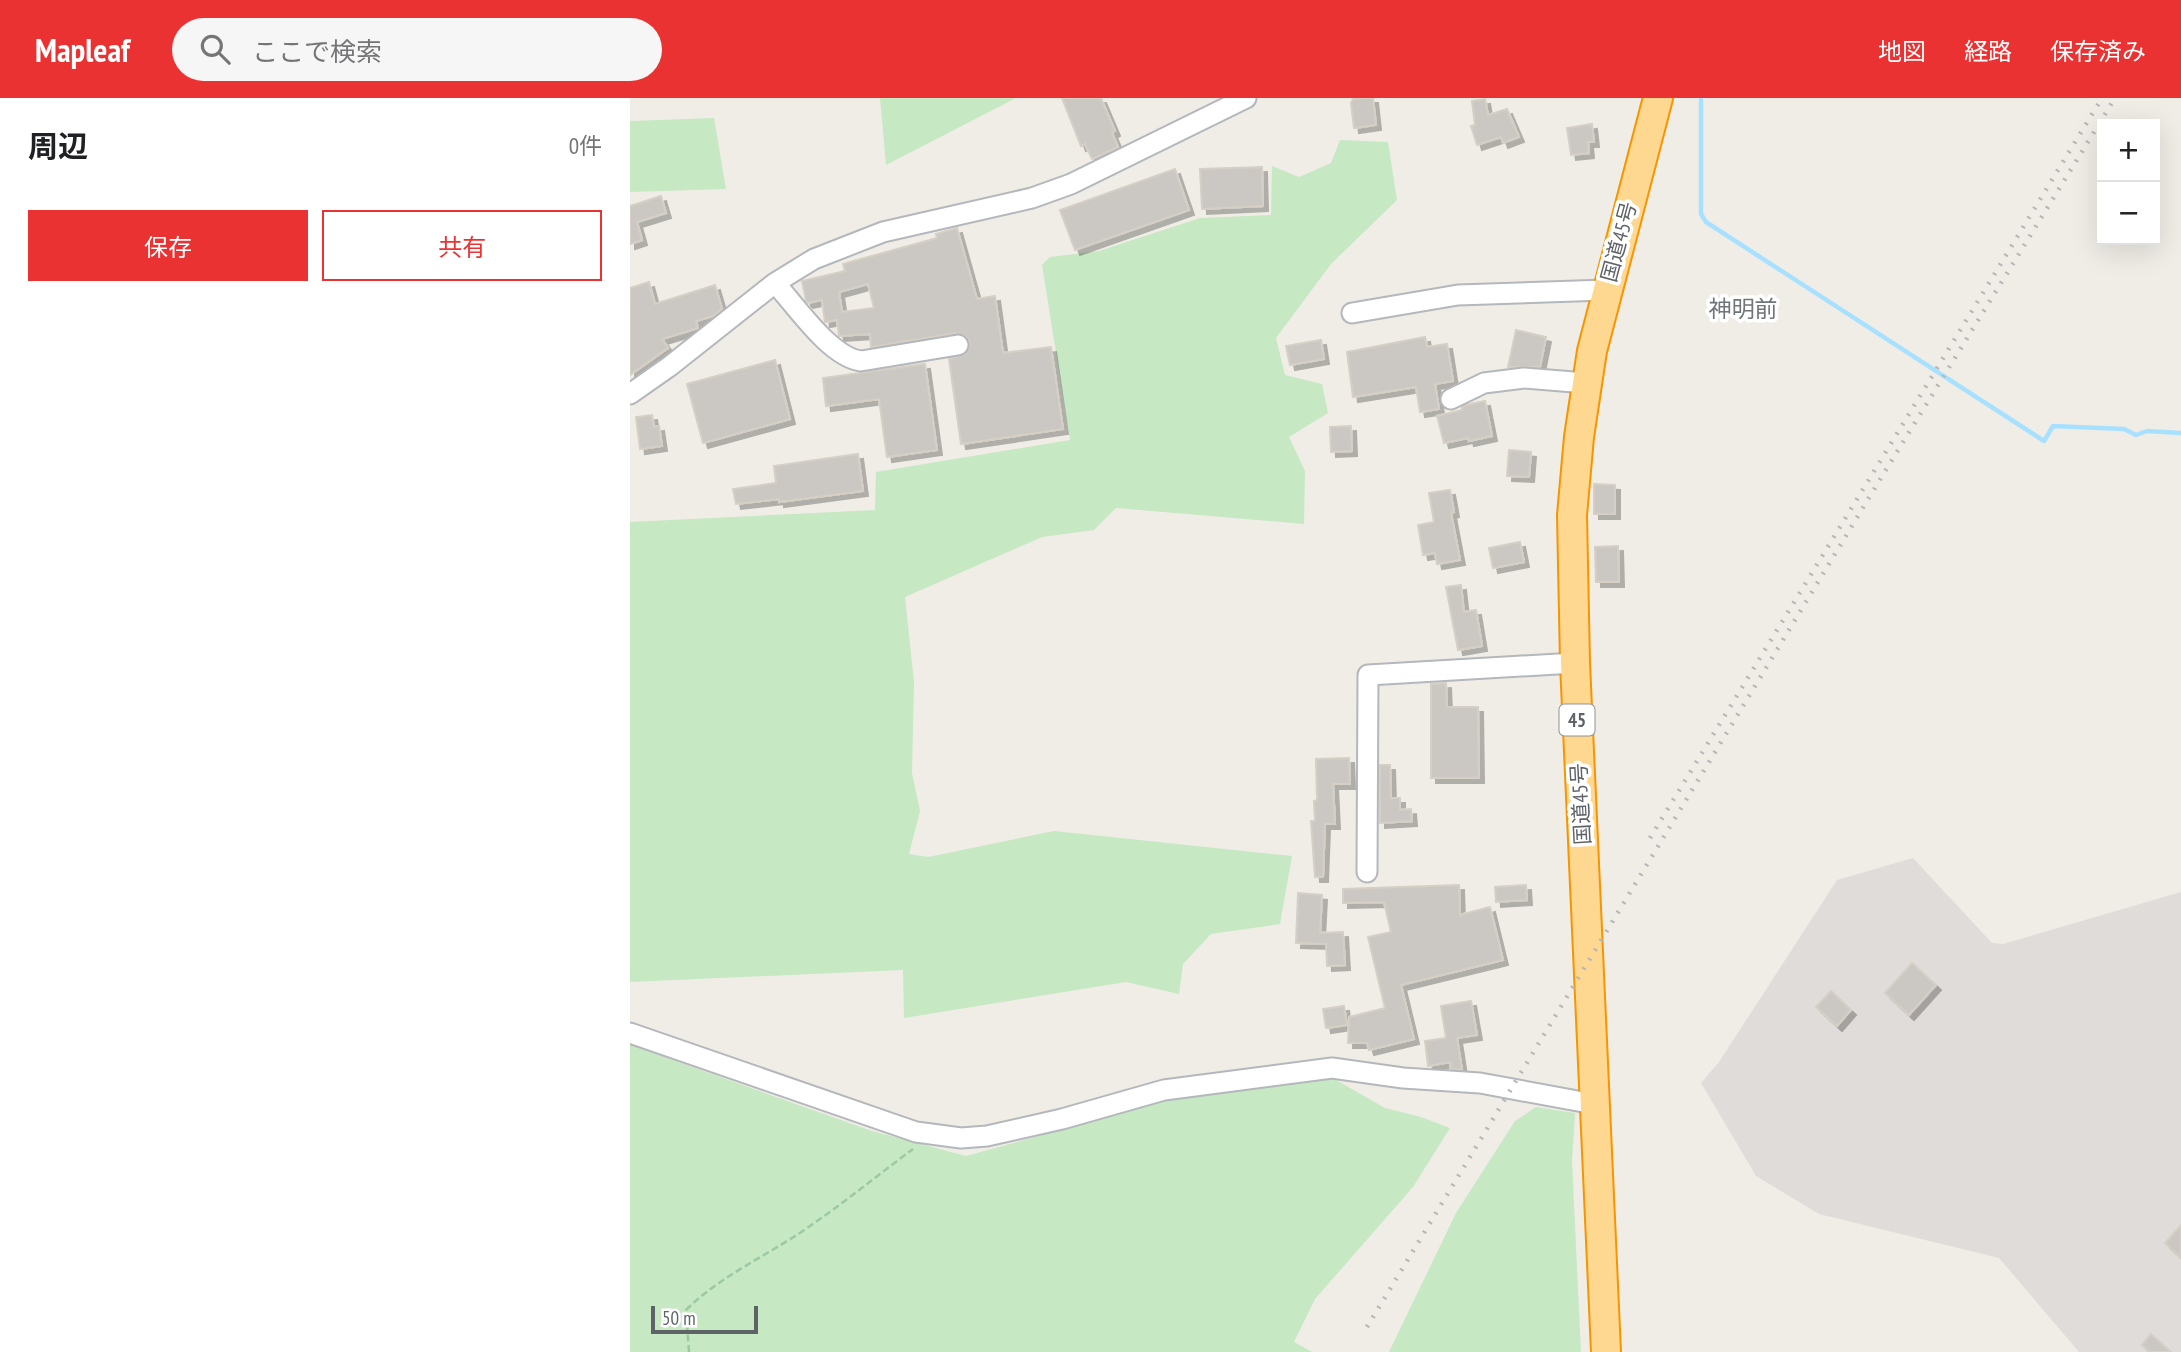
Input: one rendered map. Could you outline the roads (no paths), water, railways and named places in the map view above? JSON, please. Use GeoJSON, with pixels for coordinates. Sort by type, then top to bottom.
{"type":"FeatureCollection","features":[{"type":"Feature","properties":{"kind":"highway","name":"国道45号"},"geometry":{"type":"LineString","coordinates":[[1606,1352],[1574,663],[1572,515],[1586,383],[1606,290],[1658,98]]}},
{"type":"Feature","properties":{"kind":"street"},"geometry":{"type":"LineString","coordinates":[[630,394],[775,283],[814,259],[883,232],[1032,198],[1071,184],[1247,98]]}},
{"type":"Feature","properties":{"kind":"street"},"geometry":{"type":"LineString","coordinates":[[775,283],[833,347],[853,360],[958,345]]}},
{"type":"Feature","properties":{"kind":"street"},"geometry":{"type":"LineString","coordinates":[[1352,313],[1458,295],[1606,290]]}},
{"type":"Feature","properties":{"kind":"street"},"geometry":{"type":"LineString","coordinates":[[1451,400],[1484,383],[1524,378],[1586,383]]}},
{"type":"Feature","properties":{"kind":"street"},"geometry":{"type":"LineString","coordinates":[[1367,872],[1368,675],[1574,663]]}},
{"type":"Feature","properties":{"kind":"street"},"geometry":{"type":"LineString","coordinates":[[630,1032],[916,1132],[961,1138],[987,1136],[1062,1119],[1164,1090],[1332,1068],[1480,1083],[1594,1104]]}},
{"type":"Feature","properties":{"kind":"waterway"},"geometry":{"type":"LineString","coordinates":[[1701,98],[1701,214],[1706,222],[2044,441],[2053,426],[2124,429],[2136,435],[2147,431],[2181,433]]}},
{"type":"Feature","properties":{"kind":"railway"},"geometry":{"type":"LineString","coordinates":[[1650,838],[2102,98]]}},
{"type":"Feature","properties":{"kind":"railway"},"geometry":{"type":"LineString","coordinates":[[1367,1327],[1884,473],[2115,98]]}},
{"type":"Feature","properties":{"kind":"district","name":"神明前"},"geometry":{"type":"Point","coordinates":[1743,309]}}]}
